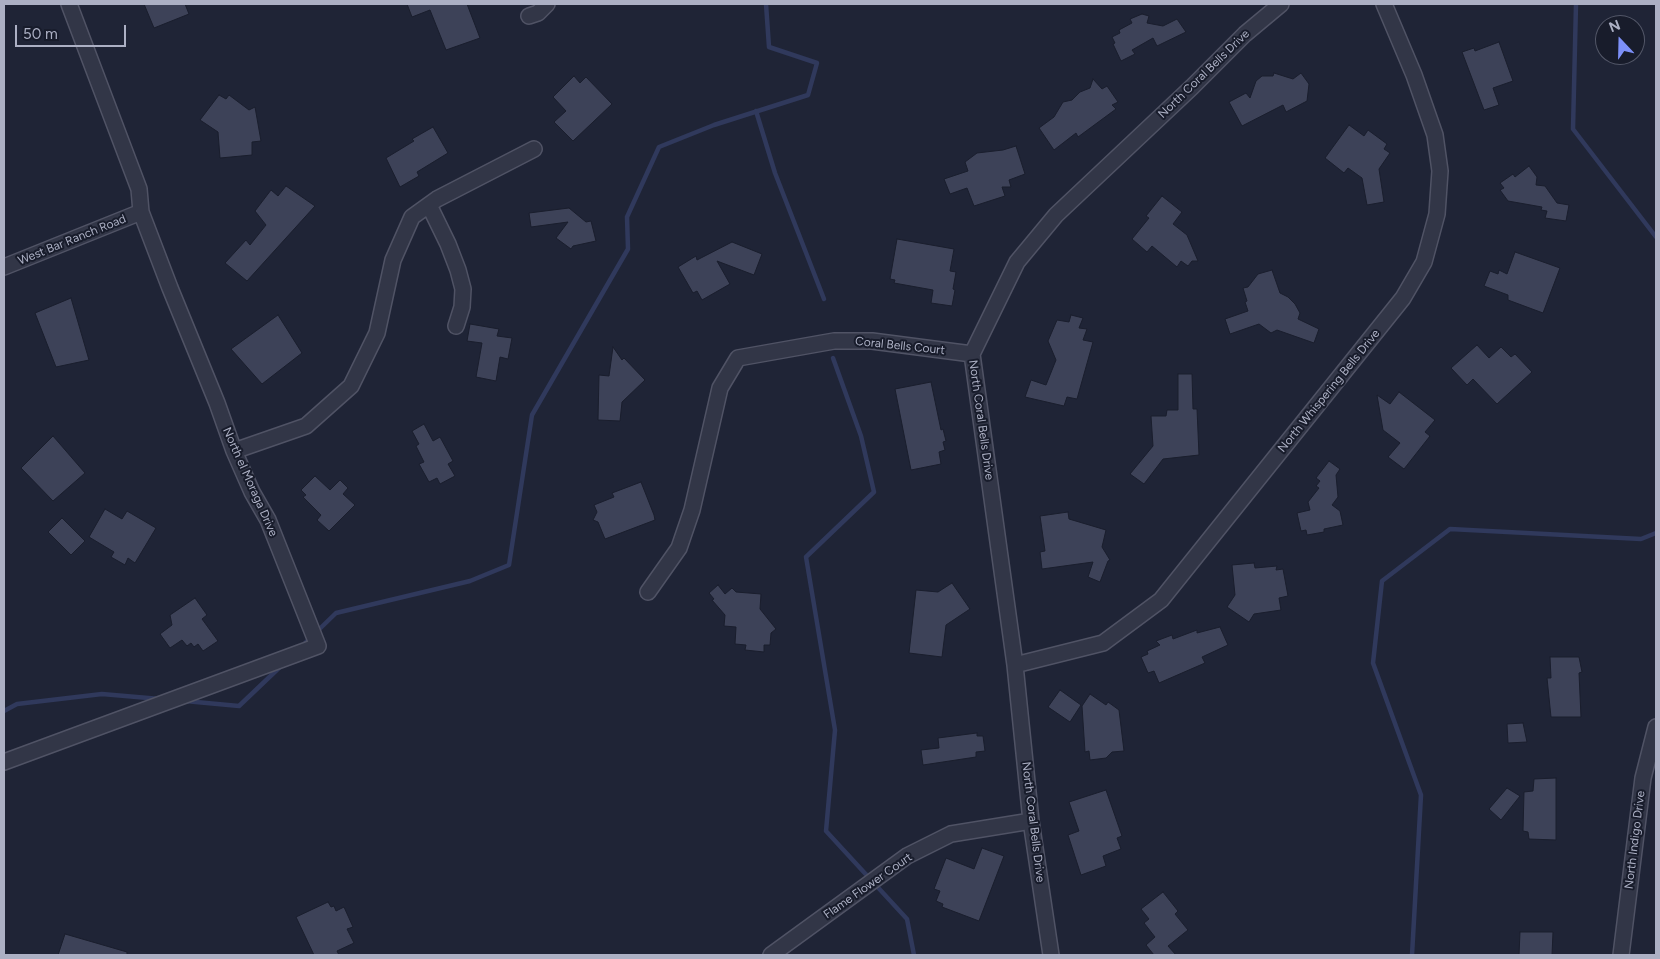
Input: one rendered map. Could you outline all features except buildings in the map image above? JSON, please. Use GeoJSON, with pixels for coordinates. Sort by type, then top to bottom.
{"type":"FeatureCollection","features":[{"type":"Feature","properties":{"kind":"street","name":"North el Moraga Drive"},"geometry":{"type":"LineString","coordinates":[[4,762],[318,646],[268,520],[252,492],[234,451],[217,403],[140,212],[138,189],[69,4]]}},
{"type":"Feature","properties":{"kind":"street"},"geometry":{"type":"LineString","coordinates":[[529,16],[538,13],[547,4]]}},
{"type":"Feature","properties":{"kind":"street","name":"North Coral Bells Drive"},"geometry":{"type":"LineString","coordinates":[[1051,955],[1031,821],[1015,665],[972,354],[1016,262],[1056,214],[1192,87],[1245,34],[1281,4]]}},
{"type":"Feature","properties":{"kind":"street","name":"North Whispering Bells Drive"},"geometry":{"type":"LineString","coordinates":[[1015,665],[1103,643],[1161,600],[1403,298],[1424,262],[1437,214],[1440,171],[1435,135],[1414,75],[1384,4]]}},
{"type":"Feature","properties":{"kind":"street"},"geometry":{"type":"LineString","coordinates":[[234,451],[306,426],[350,386],[377,333],[393,260],[412,217],[437,199],[534,149]]}},
{"type":"Feature","properties":{"kind":"street"},"geometry":{"type":"LineString","coordinates":[[429,205],[458,270],[463,289],[462,307],[456,326]]}},
{"type":"Feature","properties":{"kind":"street","name":"West Bar Ranch Road"},"geometry":{"type":"LineString","coordinates":[[4,267],[140,212]]}},
{"type":"Feature","properties":{"kind":"street","name":"Coral Bells Court"},"geometry":{"type":"LineString","coordinates":[[648,592],[679,548],[692,510],[720,388],[738,358],[834,341],[872,341],[972,354]]}},
{"type":"Feature","properties":{"kind":"street","name":"North Indigo Drive"},"geometry":{"type":"LineString","coordinates":[[1622,955],[1643,778],[1656,727]]}},
{"type":"Feature","properties":{"kind":"street","name":"Flame Flower Court"},"geometry":{"type":"LineString","coordinates":[[771,955],[907,856],[951,834],[1031,821]]}},
{"type":"Feature","properties":{"kind":"waterway"},"geometry":{"type":"LineString","coordinates":[[301,647],[336,613],[470,581],[509,565],[532,415],[628,249],[627,217],[659,147],[714,125],[808,95],[817,63],[769,47],[766,4]]}},
{"type":"Feature","properties":{"kind":"waterway"},"geometry":{"type":"LineString","coordinates":[[1576,4],[1573,129],[1656,237]]}},
{"type":"Feature","properties":{"kind":"waterway"},"geometry":{"type":"LineString","coordinates":[[756,111],[775,173],[824,299]]}},
{"type":"Feature","properties":{"kind":"waterway"},"geometry":{"type":"LineString","coordinates":[[833,358],[861,436],[874,492],[806,557],[835,730],[826,831],[907,919],[914,955]]}},
{"type":"Feature","properties":{"kind":"waterway"},"geometry":{"type":"LineString","coordinates":[[1412,955],[1421,795],[1373,663],[1382,581],[1450,529],[1641,539],[1656,533]]}},
{"type":"Feature","properties":{"kind":"waterway"},"geometry":{"type":"LineString","coordinates":[[185,701],[239,706],[281,666]]}},
{"type":"Feature","properties":{"kind":"waterway"},"geometry":{"type":"LineString","coordinates":[[4,711],[17,704],[102,694],[160,699]]}}]}
